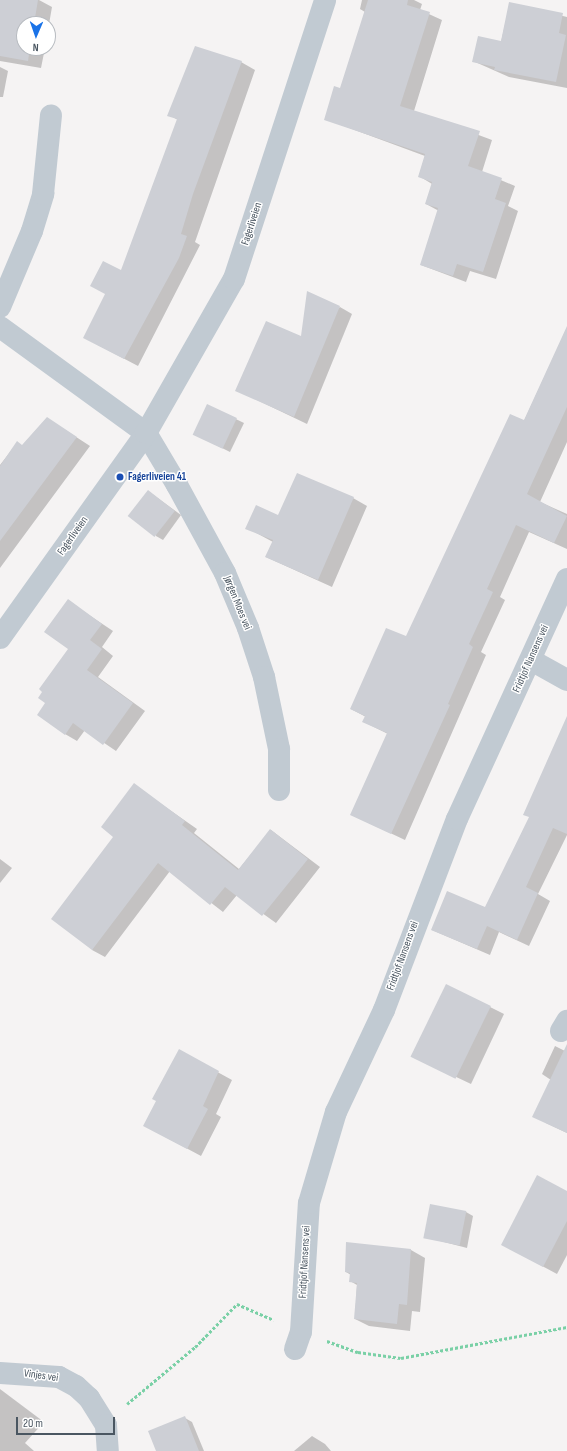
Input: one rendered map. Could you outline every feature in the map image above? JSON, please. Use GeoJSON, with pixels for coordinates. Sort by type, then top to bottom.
{"type":"FeatureCollection","features":[{"type":"Feature","properties":{"kind":"street","name":"Fagerliveien"},"geometry":{"type":"LineString","coordinates":[[0,638],[146,433],[234,279],[325,0]]}},
{"type":"Feature","properties":{"kind":"street"},"geometry":{"type":"LineString","coordinates":[[0,307],[32,231],[43,194],[51,115]]}},
{"type":"Feature","properties":{"kind":"street"},"geometry":{"type":"LineString","coordinates":[[0,327],[146,433]]}},
{"type":"Feature","properties":{"kind":"street","name":"Jørgen Moes vei"},"geometry":{"type":"LineString","coordinates":[[146,433],[225,573],[248,628],[264,677],[280,749],[279,790]]}},
{"type":"Feature","properties":{"kind":"street","name":"Fridtjof Nansens vei"},"geometry":{"type":"LineString","coordinates":[[298,1340],[309,1203],[336,1112],[384,1010],[457,820],[567,579]]}},
{"type":"Feature","properties":{"kind":"street"},"geometry":{"type":"LineString","coordinates":[[531,660],[567,680]]}},
{"type":"Feature","properties":{"kind":"street","name":"Vinjes vei"},"geometry":{"type":"LineString","coordinates":[[0,1373],[29,1373],[71,1383],[89,1398],[106,1425],[108,1451]]}},
{"type":"Feature","properties":{"kind":"path"},"geometry":{"type":"LineString","coordinates":[[106,1425],[121,1421],[126,1405],[195,1347],[237,1304],[298,1340],[358,1352],[401,1358],[567,1327]]}},
{"type":"Feature","properties":{"kind":"building"},"geometry":{"type":"Polygon","coordinates":[[[0,0],[38,0],[35,16],[16,16],[16,56],[29,56],[28,61],[0,56],[0,0]]]}},
{"type":"Feature","properties":{"kind":"building"},"geometry":{"type":"Polygon","coordinates":[[[368,0],[408,0],[407,5],[430,12],[400,106],[480,131],[468,166],[502,178],[495,199],[506,203],[483,272],[457,264],[453,276],[420,265],[438,208],[425,204],[432,182],[418,177],[425,154],[324,120],[334,86],[340,88],[368,0]]]}},
{"type":"Feature","properties":{"kind":"building"},"geometry":{"type":"Polygon","coordinates":[[[509,2],[563,13],[559,33],[566,35],[556,82],[494,70],[495,67],[472,62],[478,36],[501,41],[509,2]]]}},
{"type":"Feature","properties":{"kind":"building"},"geometry":{"type":"Polygon","coordinates":[[[195,46],[242,61],[193,194],[181,234],[187,236],[179,258],[124,359],[83,338],[105,294],[90,286],[103,261],[121,270],[177,119],[167,116],[195,46]]]}},
{"type":"Feature","properties":{"kind":"building"},"geometry":{"type":"Polygon","coordinates":[[[307,291],[340,306],[294,417],[235,391],[266,321],[301,336],[307,291]]]}},
{"type":"Feature","properties":{"kind":"building"},"geometry":{"type":"Polygon","coordinates":[[[567,326],[567,407],[527,494],[567,516],[554,543],[516,525],[487,589],[493,592],[469,644],[473,647],[448,704],[450,705],[391,834],[350,815],[387,733],[362,722],[365,716],[350,709],[386,628],[406,636],[510,414],[524,420],[567,326]]]}},
{"type":"Feature","properties":{"kind":"building"},"geometry":{"type":"Polygon","coordinates":[[[207,404],[237,418],[223,449],[193,435],[207,404]]]}},
{"type":"Feature","properties":{"kind":"building"},"geometry":{"type":"Polygon","coordinates":[[[47,417],[77,437],[0,541],[0,466],[17,441],[22,445],[47,417]]]}},
{"type":"Feature","properties":{"kind":"building"},"geometry":{"type":"Polygon","coordinates":[[[297,473],[354,497],[318,580],[265,557],[273,540],[245,529],[256,505],[278,515],[297,473]]]}},
{"type":"Feature","properties":{"kind":"building"},"geometry":{"type":"Polygon","coordinates":[[[148,490],[175,511],[154,537],[128,516],[148,490]]]}},
{"type":"Feature","properties":{"kind":"building"},"geometry":{"type":"Polygon","coordinates":[[[68,599],[102,624],[90,640],[102,649],[87,670],[133,703],[103,745],[73,723],[65,735],[37,715],[45,703],[38,698],[42,692],[39,689],[68,649],[44,632],[68,599]]]}},
{"type":"Feature","properties":{"kind":"building"},"geometry":{"type":"Polygon","coordinates":[[[567,716],[567,834],[553,828],[526,887],[538,893],[517,940],[487,926],[477,949],[431,930],[447,891],[485,907],[529,817],[523,815],[567,716]]]}},
{"type":"Feature","properties":{"kind":"building"},"geometry":{"type":"Polygon","coordinates":[[[134,783],[185,821],[182,825],[238,870],[270,829],[308,859],[262,916],[225,887],[210,905],[158,863],[92,950],[51,919],[113,837],[101,827],[134,783]]]}},
{"type":"Feature","properties":{"kind":"building"},"geometry":{"type":"Polygon","coordinates":[[[446,984],[491,1006],[455,1079],[410,1057],[446,984]]]}},
{"type":"Feature","properties":{"kind":"building"},"geometry":{"type":"Polygon","coordinates":[[[567,1044],[567,1133],[532,1117],[567,1044]]]}},
{"type":"Feature","properties":{"kind":"building"},"geometry":{"type":"Polygon","coordinates":[[[179,1049],[219,1071],[203,1106],[208,1109],[187,1149],[143,1126],[156,1101],[152,1099],[179,1049]]]}},
{"type":"Feature","properties":{"kind":"building"},"geometry":{"type":"Polygon","coordinates":[[[537,1175],[567,1191],[567,1221],[543,1267],[501,1245],[537,1175]]]}},
{"type":"Feature","properties":{"kind":"building"},"geometry":{"type":"Polygon","coordinates":[[[430,1204],[466,1211],[460,1245],[423,1238],[430,1204]]]}},
{"type":"Feature","properties":{"kind":"building"},"geometry":{"type":"Polygon","coordinates":[[[346,1242],[411,1249],[407,1305],[399,1304],[397,1324],[354,1319],[357,1283],[349,1282],[350,1273],[345,1272],[346,1242]]]}},
{"type":"Feature","properties":{"kind":"building"},"geometry":{"type":"Polygon","coordinates":[[[185,1416],[199,1451],[156,1451],[148,1431],[185,1416]]]}},
{"type":"Feature","properties":{"kind":"place","name":"Fagerliveien 41"},"geometry":{"type":"Point","coordinates":[120,477]}}]}
